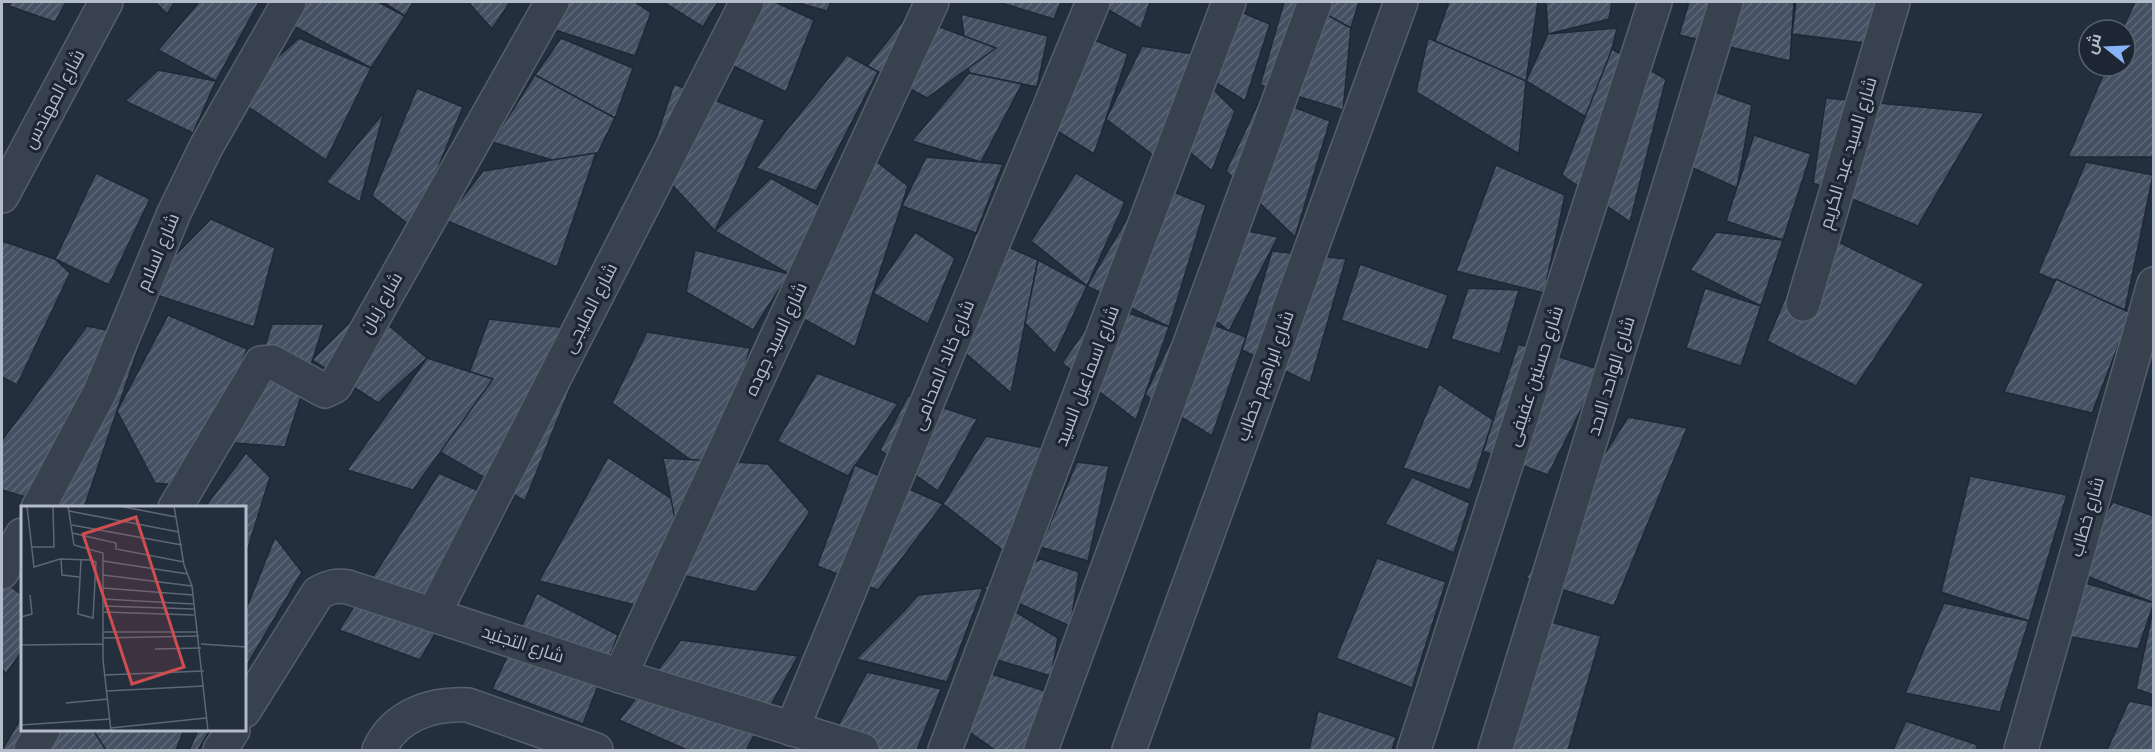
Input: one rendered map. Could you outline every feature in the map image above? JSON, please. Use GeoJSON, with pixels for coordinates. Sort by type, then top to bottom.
{"type":"FeatureCollection","features":[{"type":"Feature","properties":{"kind":"street","name":"شارع المهندس"},"geometry":{"type":"LineString","coordinates":[[2,196],[106,2]]}},
{"type":"Feature","properties":{"kind":"street","name":"شارع اسلام"},"geometry":{"type":"LineString","coordinates":[[39,506],[100,392],[174,213],[206,147],[289,2]]}},
{"type":"Feature","properties":{"kind":"street","name":"شارع زيان"},"geometry":{"type":"LineString","coordinates":[[176,506],[261,363],[272,362],[325,391],[335,386],[552,2]]}},
{"type":"Feature","properties":{"kind":"street","name":"شارع المليجى"},"geometry":{"type":"LineString","coordinates":[[433,615],[747,2]]}},
{"type":"Feature","properties":{"kind":"street","name":"شارع السيد جوده"},"geometry":{"type":"LineString","coordinates":[[620,676],[932,2]]}},
{"type":"Feature","properties":{"kind":"street","name":"شارع خالد المحامى"},"geometry":{"type":"LineString","coordinates":[[792,729],[1093,2]]}},
{"type":"Feature","properties":{"kind":"street","name":"شارع اسماعيل السيد"},"geometry":{"type":"LineString","coordinates":[[945,750],[1229,2]]}},
{"type":"Feature","properties":{"kind":"street"},"geometry":{"type":"LineString","coordinates":[[1041,750],[1315,2]]}},
{"type":"Feature","properties":{"kind":"street","name":"شارع ابراهيم خطاب"},"geometry":{"type":"LineString","coordinates":[[1129,750],[1401,2]]}},
{"type":"Feature","properties":{"kind":"street","name":"شارع حسنين عفيفى"},"geometry":{"type":"LineString","coordinates":[[1414,750],[1655,2]]}},
{"type":"Feature","properties":{"kind":"street","name":"شارع الواحد الاحد"},"geometry":{"type":"LineString","coordinates":[[1495,750],[1726,2]]}},
{"type":"Feature","properties":{"kind":"street","name":"شارع السيد عبد الكريم"},"geometry":{"type":"LineString","coordinates":[[1803,304],[1893,2]]}},
{"type":"Feature","properties":{"kind":"street","name":"شارع خطاب"},"geometry":{"type":"LineString","coordinates":[[2021,750],[2154,284]]}},
{"type":"Feature","properties":{"kind":"street"},"geometry":{"type":"LineString","coordinates":[[2,572],[21,537]]}},
{"type":"Feature","properties":{"kind":"street","name":"شارع التجنيد"},"geometry":{"type":"LineString","coordinates":[[246,708],[318,592],[337,585],[348,586],[620,676],[862,750]]}},
{"type":"Feature","properties":{"kind":"street"},"geometry":{"type":"LineString","coordinates":[[378,750],[393,729],[407,718],[425,708],[447,704],[468,705],[596,750]]}},
{"type":"Feature","properties":{"kind":"street"},"geometry":{"type":"LineString","coordinates":[[31,750],[42,731]]}},
{"type":"Feature","properties":{"kind":"street"},"geometry":{"type":"LineString","coordinates":[[220,750],[232,731]]}},
{"type":"Feature","properties":{"kind":"building"},"geometry":{"type":"Polygon","coordinates":[[[11,2],[66,2],[55,22],[9,6],[11,2]]]}},
{"type":"Feature","properties":{"kind":"building"},"geometry":{"type":"Polygon","coordinates":[[[155,2],[175,2],[167,14],[155,2]]]}},
{"type":"Feature","properties":{"kind":"building"},"geometry":{"type":"Polygon","coordinates":[[[199,2],[259,2],[216,81],[158,50],[199,2]]]}},
{"type":"Feature","properties":{"kind":"building"},"geometry":{"type":"Polygon","coordinates":[[[298,2],[378,2],[405,16],[371,68],[279,18],[298,2]]]}},
{"type":"Feature","properties":{"kind":"building"},"geometry":{"type":"Polygon","coordinates":[[[383,2],[413,2],[405,16],[383,2]]]}},
{"type":"Feature","properties":{"kind":"building"},"geometry":{"type":"Polygon","coordinates":[[[468,2],[510,2],[492,29],[468,2]]]}},
{"type":"Feature","properties":{"kind":"building"},"geometry":{"type":"Polygon","coordinates":[[[569,2],[635,2],[651,13],[635,56],[555,30],[569,2]]]}},
{"type":"Feature","properties":{"kind":"building"},"geometry":{"type":"Polygon","coordinates":[[[663,2],[718,2],[703,27],[663,2]]]}},
{"type":"Feature","properties":{"kind":"building"},"geometry":{"type":"Polygon","coordinates":[[[734,2],[775,2],[814,20],[786,92],[705,52],[734,2]]]}},
{"type":"Feature","properties":{"kind":"building"},"geometry":{"type":"Polygon","coordinates":[[[795,2],[831,2],[827,11],[795,2]]]}},
{"type":"Feature","properties":{"kind":"building"},"geometry":{"type":"Polygon","coordinates":[[[998,2],[1061,2],[1054,19],[998,2]]]}},
{"type":"Feature","properties":{"kind":"building"},"geometry":{"type":"Polygon","coordinates":[[[1095,2],[1150,2],[1141,29],[1095,2]]]}},
{"type":"Feature","properties":{"kind":"building"},"geometry":{"type":"Polygon","coordinates":[[[1284,2],[1304,2],[1351,28],[1343,110],[1260,85],[1284,2]]]}},
{"type":"Feature","properties":{"kind":"building"},"geometry":{"type":"Polygon","coordinates":[[[1304,2],[1359,2],[1351,28],[1304,2]]]}},
{"type":"Feature","properties":{"kind":"building"},"geometry":{"type":"Polygon","coordinates":[[[1449,2],[1538,2],[1526,81],[1435,41],[1449,2]]]}},
{"type":"Feature","properties":{"kind":"building"},"geometry":{"type":"Polygon","coordinates":[[[1546,2],[1612,2],[1609,19],[1548,34],[1546,2]]]}},
{"type":"Feature","properties":{"kind":"building"},"geometry":{"type":"Polygon","coordinates":[[[1689,2],[1794,2],[1790,61],[1679,35],[1689,2]]]}},
{"type":"Feature","properties":{"kind":"building"},"geometry":{"type":"Polygon","coordinates":[[[1796,2],[1879,2],[1865,43],[1792,34],[1796,2]]]}},
{"type":"Feature","properties":{"kind":"building"},"geometry":{"type":"Polygon","coordinates":[[[2135,2],[2154,2],[2154,157],[2068,157],[2102,78],[2137,78],[2137,18],[2128,18],[2135,2]]]}},
{"type":"Feature","properties":{"kind":"building"},"geometry":{"type":"Polygon","coordinates":[[[1241,12],[1270,24],[1245,101],[1202,74],[1241,12]]]}},
{"type":"Feature","properties":{"kind":"building"},"geometry":{"type":"Polygon","coordinates":[[[961,14],[1048,36],[1037,87],[969,73],[961,14]]]}},
{"type":"Feature","properties":{"kind":"building"},"geometry":{"type":"Polygon","coordinates":[[[908,15],[996,48],[927,98],[867,66],[908,15]]]}},
{"type":"Feature","properties":{"kind":"building"},"geometry":{"type":"Polygon","coordinates":[[[1617,28],[1594,122],[1526,81],[1548,34],[1617,28]]]}},
{"type":"Feature","properties":{"kind":"building"},"geometry":{"type":"Polygon","coordinates":[[[1068,29],[1128,54],[1094,154],[1027,112],[1068,29]]]}},
{"type":"Feature","properties":{"kind":"building"},"geometry":{"type":"Polygon","coordinates":[[[299,38],[371,68],[326,160],[234,97],[299,38]]]}},
{"type":"Feature","properties":{"kind":"building"},"geometry":{"type":"Polygon","coordinates":[[[561,38],[633,68],[615,118],[535,75],[561,38]]]}},
{"type":"Feature","properties":{"kind":"building"},"geometry":{"type":"Polygon","coordinates":[[[1428,38],[1526,81],[1519,154],[1416,92],[1428,38]]]}},
{"type":"Feature","properties":{"kind":"building"},"geometry":{"type":"Polygon","coordinates":[[[1142,46],[1194,54],[1153,155],[1106,119],[1142,46]]]}},
{"type":"Feature","properties":{"kind":"building"},"geometry":{"type":"Polygon","coordinates":[[[1612,49],[1666,79],[1630,222],[1562,175],[1612,49]]]}},
{"type":"Feature","properties":{"kind":"building"},"geometry":{"type":"Polygon","coordinates":[[[847,55],[878,72],[816,191],[756,168],[847,55]]]}},
{"type":"Feature","properties":{"kind":"building"},"geometry":{"type":"Polygon","coordinates":[[[158,70],[216,81],[193,133],[125,101],[158,70]]]}},
{"type":"Feature","properties":{"kind":"building"},"geometry":{"type":"Polygon","coordinates":[[[969,73],[1022,84],[981,162],[912,141],[969,73]]]}},
{"type":"Feature","properties":{"kind":"building"},"geometry":{"type":"Polygon","coordinates":[[[535,75],[615,118],[589,171],[492,142],[535,75]]]}},
{"type":"Feature","properties":{"kind":"building"},"geometry":{"type":"Polygon","coordinates":[[[1687,82],[1752,105],[1737,188],[1662,154],[1687,82]]]}},
{"type":"Feature","properties":{"kind":"building"},"geometry":{"type":"Polygon","coordinates":[[[674,84],[765,120],[715,231],[649,160],[674,84]]]}},
{"type":"Feature","properties":{"kind":"building"},"geometry":{"type":"Polygon","coordinates":[[[417,88],[463,107],[413,228],[372,196],[417,88]]]}},
{"type":"Feature","properties":{"kind":"building"},"geometry":{"type":"Polygon","coordinates":[[[1214,90],[1235,111],[1212,171],[1185,148],[1214,90]]]}},
{"type":"Feature","properties":{"kind":"building"},"geometry":{"type":"Polygon","coordinates":[[[1262,95],[1330,121],[1295,237],[1226,171],[1262,95]]]}},
{"type":"Feature","properties":{"kind":"building"},"geometry":{"type":"Polygon","coordinates":[[[1826,98],[1984,113],[1918,226],[1813,183],[1826,98]]]}},
{"type":"Feature","properties":{"kind":"building"},"geometry":{"type":"Polygon","coordinates":[[[384,112],[360,202],[326,182],[384,112]]]}},
{"type":"Feature","properties":{"kind":"building"},"geometry":{"type":"Polygon","coordinates":[[[1754,135],[1811,154],[1783,240],[1726,221],[1754,135]]]}},
{"type":"Feature","properties":{"kind":"building"},"geometry":{"type":"Polygon","coordinates":[[[596,153],[557,267],[445,220],[483,171],[596,153]]]}},
{"type":"Feature","properties":{"kind":"building"},"geometry":{"type":"Polygon","coordinates":[[[926,157],[1003,164],[976,233],[902,206],[926,157]]]}},
{"type":"Feature","properties":{"kind":"building"},"geometry":{"type":"Polygon","coordinates":[[[872,158],[908,186],[855,347],[789,311],[872,158]]]}},
{"type":"Feature","properties":{"kind":"building"},"geometry":{"type":"Polygon","coordinates":[[[2086,162],[2153,175],[2125,310],[2038,273],[2086,162]]]}},
{"type":"Feature","properties":{"kind":"building"},"geometry":{"type":"Polygon","coordinates":[[[1496,165],[1565,195],[1544,293],[1456,271],[1496,165]]]}},
{"type":"Feature","properties":{"kind":"building"},"geometry":{"type":"Polygon","coordinates":[[[96,173],[150,199],[109,285],[55,259],[96,173]]]}},
{"type":"Feature","properties":{"kind":"building"},"geometry":{"type":"Polygon","coordinates":[[[1076,173],[1125,202],[1087,286],[1031,241],[1076,173]]]}},
{"type":"Feature","properties":{"kind":"building"},"geometry":{"type":"Polygon","coordinates":[[[771,178],[820,206],[789,274],[715,231],[771,178]]]}},
{"type":"Feature","properties":{"kind":"building"},"geometry":{"type":"Polygon","coordinates":[[[1149,182],[1206,205],[1169,327],[1087,286],[1149,182]]]}},
{"type":"Feature","properties":{"kind":"building"},"geometry":{"type":"Polygon","coordinates":[[[211,219],[275,248],[254,327],[141,290],[211,219]]]}},
{"type":"Feature","properties":{"kind":"building"},"geometry":{"type":"Polygon","coordinates":[[[1216,225],[1278,237],[1229,331],[1190,301],[1216,225]]]}},
{"type":"Feature","properties":{"kind":"building"},"geometry":{"type":"Polygon","coordinates":[[[1814,230],[1924,284],[1856,386],[1767,341],[1814,230]]]}},
{"type":"Feature","properties":{"kind":"building"},"geometry":{"type":"Polygon","coordinates":[[[915,232],[955,258],[928,324],[873,293],[915,232]]]}},
{"type":"Feature","properties":{"kind":"building"},"geometry":{"type":"Polygon","coordinates":[[[1716,232],[1783,240],[1761,306],[1690,270],[1716,232]]]}},
{"type":"Feature","properties":{"kind":"building"},"geometry":{"type":"Polygon","coordinates":[[[976,233],[1038,260],[1011,393],[940,331],[976,233]]]}},
{"type":"Feature","properties":{"kind":"building"},"geometry":{"type":"Polygon","coordinates":[[[2,241],[55,259],[70,273],[17,385],[2,377],[2,241]]]}},
{"type":"Feature","properties":{"kind":"building"},"geometry":{"type":"Polygon","coordinates":[[[695,250],[789,274],[753,330],[686,292],[695,250]]]}},
{"type":"Feature","properties":{"kind":"building"},"geometry":{"type":"Polygon","coordinates":[[[1272,251],[1346,259],[1310,383],[1242,350],[1272,251]]]}},
{"type":"Feature","properties":{"kind":"building"},"geometry":{"type":"Polygon","coordinates":[[[1038,260],[1087,286],[1055,354],[1025,323],[1038,260]]]}},
{"type":"Feature","properties":{"kind":"building"},"geometry":{"type":"Polygon","coordinates":[[[1360,264],[1448,295],[1428,350],[1341,320],[1360,264]]]}},
{"type":"Feature","properties":{"kind":"building"},"geometry":{"type":"Polygon","coordinates":[[[2056,279],[2131,313],[2092,413],[2004,392],[2056,279]]]}},
{"type":"Feature","properties":{"kind":"building"},"geometry":{"type":"Polygon","coordinates":[[[1468,288],[1519,290],[1500,354],[1451,339],[1468,288]]]}},
{"type":"Feature","properties":{"kind":"building"},"geometry":{"type":"Polygon","coordinates":[[[1705,288],[1761,306],[1741,366],[1686,348],[1705,288]]]}},
{"type":"Feature","properties":{"kind":"building"},"geometry":{"type":"Polygon","coordinates":[[[1103,304],[1169,327],[1136,420],[1062,363],[1103,304]]]}},
{"type":"Feature","properties":{"kind":"building"},"geometry":{"type":"Polygon","coordinates":[[[366,306],[427,358],[378,403],[312,360],[366,306]]]}},
{"type":"Feature","properties":{"kind":"building"},"geometry":{"type":"Polygon","coordinates":[[[1184,314],[1246,337],[1212,436],[1145,395],[1184,314]]]}},
{"type":"Feature","properties":{"kind":"building"},"geometry":{"type":"Polygon","coordinates":[[[168,315],[247,349],[230,394],[187,486],[155,483],[117,411],[168,315]]]}},
{"type":"Feature","properties":{"kind":"building"},"geometry":{"type":"Polygon","coordinates":[[[489,319],[593,331],[525,501],[440,452],[489,319]]]}},
{"type":"Feature","properties":{"kind":"building"},"geometry":{"type":"Polygon","coordinates":[[[272,324],[324,324],[285,447],[234,443],[272,324]]]}},
{"type":"Feature","properties":{"kind":"building"},"geometry":{"type":"Polygon","coordinates":[[[87,326],[142,337],[85,506],[55,506],[2,490],[2,440],[87,326]]]}},
{"type":"Feature","properties":{"kind":"building"},"geometry":{"type":"Polygon","coordinates":[[[647,332],[750,348],[713,476],[612,403],[647,332]]]}},
{"type":"Feature","properties":{"kind":"building"},"geometry":{"type":"Polygon","coordinates":[[[1518,344],[1601,370],[1548,475],[1483,451],[1518,344]]]}},
{"type":"Feature","properties":{"kind":"building"},"geometry":{"type":"Polygon","coordinates":[[[427,358],[493,379],[413,490],[347,470],[427,358]]]}},
{"type":"Feature","properties":{"kind":"building"},"geometry":{"type":"Polygon","coordinates":[[[817,373],[898,404],[848,476],[777,441],[817,373]]]}},
{"type":"Feature","properties":{"kind":"building"},"geometry":{"type":"Polygon","coordinates":[[[1439,384],[1493,420],[1470,490],[1403,468],[1439,384]]]}},
{"type":"Feature","properties":{"kind":"building"},"geometry":{"type":"Polygon","coordinates":[[[908,396],[977,419],[938,491],[880,450],[908,396]]]}},
{"type":"Feature","properties":{"kind":"building"},"geometry":{"type":"Polygon","coordinates":[[[1628,417],[1687,428],[1614,606],[1526,578],[1628,417]]]}},
{"type":"Feature","properties":{"kind":"building"},"geometry":{"type":"Polygon","coordinates":[[[986,436],[1044,448],[1005,552],[943,504],[986,436]]]}},
{"type":"Feature","properties":{"kind":"building"},"geometry":{"type":"Polygon","coordinates":[[[246,453],[270,477],[246,555],[246,506],[206,506],[246,453]]]}},
{"type":"Feature","properties":{"kind":"building"},"geometry":{"type":"Polygon","coordinates":[[[608,457],[680,504],[651,609],[539,581],[608,457]]]}},
{"type":"Feature","properties":{"kind":"building"},"geometry":{"type":"Polygon","coordinates":[[[663,458],[768,464],[810,512],[756,592],[686,576],[663,458]]]}},
{"type":"Feature","properties":{"kind":"building"},"geometry":{"type":"Polygon","coordinates":[[[1077,462],[1109,466],[1088,561],[1040,547],[1077,462]]]}},
{"type":"Feature","properties":{"kind":"building"},"geometry":{"type":"Polygon","coordinates":[[[855,465],[943,504],[878,590],[817,566],[855,465]]]}},
{"type":"Feature","properties":{"kind":"building"},"geometry":{"type":"Polygon","coordinates":[[[439,473],[510,505],[420,660],[339,630],[439,473]]]}},
{"type":"Feature","properties":{"kind":"building"},"geometry":{"type":"Polygon","coordinates":[[[1970,476],[2067,495],[2029,621],[1941,592],[1970,476]]]}},
{"type":"Feature","properties":{"kind":"building"},"geometry":{"type":"Polygon","coordinates":[[[1412,477],[1470,503],[1454,553],[1385,524],[1412,477]]]}},
{"type":"Feature","properties":{"kind":"building"},"geometry":{"type":"Polygon","coordinates":[[[2113,502],[2154,516],[2154,603],[2072,570],[2113,502]]]}},
{"type":"Feature","properties":{"kind":"building"},"geometry":{"type":"Polygon","coordinates":[[[275,537],[302,572],[246,667],[246,609],[275,537]]]}},
{"type":"Feature","properties":{"kind":"building"},"geometry":{"type":"Polygon","coordinates":[[[1377,558],[1446,582],[1412,688],[1336,658],[1377,558]]]}},
{"type":"Feature","properties":{"kind":"building"},"geometry":{"type":"Polygon","coordinates":[[[1041,559],[1079,572],[1070,626],[983,588],[1041,559]]]}},
{"type":"Feature","properties":{"kind":"building"},"geometry":{"type":"Polygon","coordinates":[[[2,580],[21,594],[21,652],[6,674],[2,669],[2,580]]]}},
{"type":"Feature","properties":{"kind":"building"},"geometry":{"type":"Polygon","coordinates":[[[2085,583],[2154,603],[2138,649],[2055,634],[2085,583]]]}},
{"type":"Feature","properties":{"kind":"building"},"geometry":{"type":"Polygon","coordinates":[[[983,588],[947,682],[856,659],[918,595],[983,588]]]}},
{"type":"Feature","properties":{"kind":"building"},"geometry":{"type":"Polygon","coordinates":[[[537,593],[618,635],[583,724],[492,689],[537,593]]]}},
{"type":"Feature","properties":{"kind":"building"},"geometry":{"type":"Polygon","coordinates":[[[1001,603],[1058,638],[1051,676],[997,660],[1001,603]]]}},
{"type":"Feature","properties":{"kind":"building"},"geometry":{"type":"Polygon","coordinates":[[[1944,603],[2029,621],[2000,712],[1905,693],[1944,603]]]}},
{"type":"Feature","properties":{"kind":"building"},"geometry":{"type":"Polygon","coordinates":[[[2154,606],[2154,695],[2136,689],[2154,606]]]}},
{"type":"Feature","properties":{"kind":"building"},"geometry":{"type":"Polygon","coordinates":[[[1522,614],[1601,636],[1568,750],[1480,750],[1522,614]]]}},
{"type":"Feature","properties":{"kind":"building"},"geometry":{"type":"Polygon","coordinates":[[[681,640],[798,656],[746,750],[687,750],[619,720],[681,640]]]}},
{"type":"Feature","properties":{"kind":"building"},"geometry":{"type":"Polygon","coordinates":[[[976,669],[1045,691],[1035,750],[995,750],[942,713],[976,669]]]}},
{"type":"Feature","properties":{"kind":"building"},"geometry":{"type":"Polygon","coordinates":[[[867,672],[941,689],[917,750],[825,750],[867,672]]]}},
{"type":"Feature","properties":{"kind":"building"},"geometry":{"type":"Polygon","coordinates":[[[2129,701],[2154,706],[2154,750],[2107,750],[2129,701]]]}},
{"type":"Feature","properties":{"kind":"building"},"geometry":{"type":"Polygon","coordinates":[[[1318,711],[1396,737],[1392,750],[1309,750],[1318,711]]]}},
{"type":"Feature","properties":{"kind":"building"},"geometry":{"type":"Polygon","coordinates":[[[21,718],[21,731],[110,731],[136,750],[2,750],[21,718]]]}},
{"type":"Feature","properties":{"kind":"building"},"geometry":{"type":"Polygon","coordinates":[[[1906,721],[1978,745],[1976,750],[1893,750],[1906,721]]]}},
{"type":"Feature","properties":{"kind":"building"},"geometry":{"type":"Polygon","coordinates":[[[94,731],[184,731],[176,750],[106,750],[94,731]]]}},
{"type":"Feature","properties":{"kind":"building"},"geometry":{"type":"Polygon","coordinates":[[[198,731],[209,731],[198,750],[189,750],[198,731]]]}}]}
